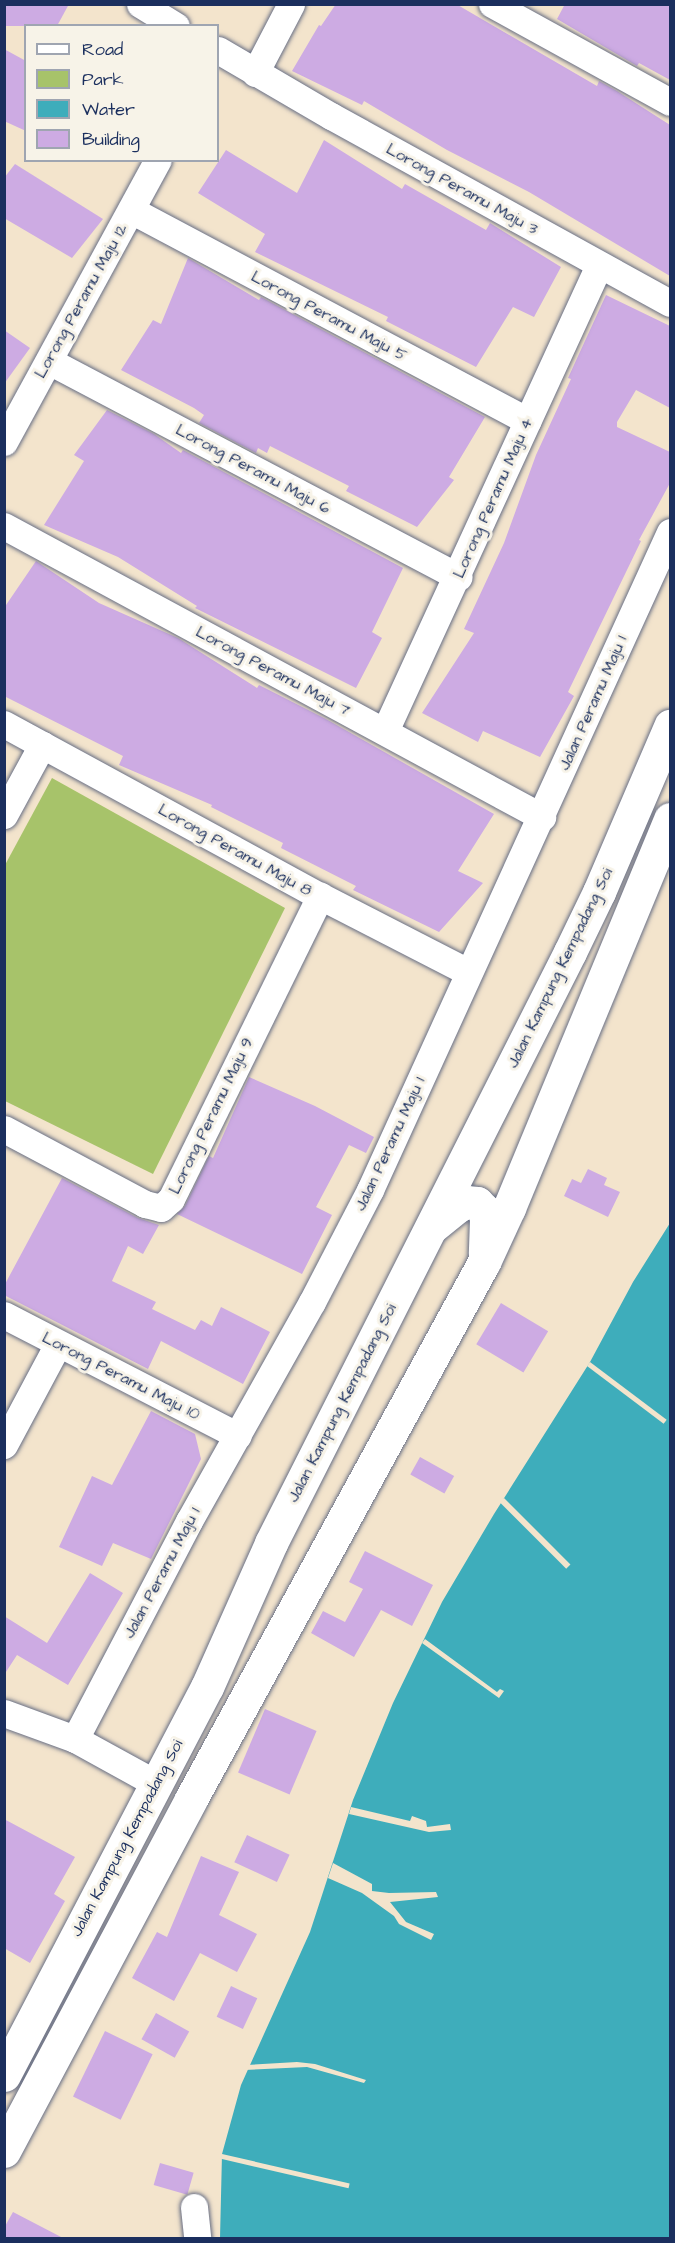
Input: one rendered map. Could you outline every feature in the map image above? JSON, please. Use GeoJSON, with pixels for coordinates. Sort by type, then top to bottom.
{"type":"FeatureCollection","features":[{"type":"Feature","properties":{"kind":"highway","name":"Jalan Kampung Kempadang Soi"},"geometry":{"type":"LineString","coordinates":[[4,2075],[207,1687],[271,1543],[599,892],[670,726]]}},
{"type":"Feature","properties":{"kind":"highway"},"geometry":{"type":"LineString","coordinates":[[4,2151],[191,1799],[484,1262],[509,1208],[670,819]]}},
{"type":"Feature","properties":{"kind":"highway"},"geometry":{"type":"LineString","coordinates":[[429,1230],[458,1206],[466,1202],[477,1203],[484,1210],[486,1219],[484,1262]]}},
{"type":"Feature","properties":{"kind":"street"},"geometry":{"type":"LineString","coordinates":[[255,73],[291,4]]}},
{"type":"Feature","properties":{"kind":"street"},"geometry":{"type":"LineString","coordinates":[[492,4],[670,102]]}},
{"type":"Feature","properties":{"kind":"street","name":"Lorong Peramu Maju 3"},"geometry":{"type":"LineString","coordinates":[[219,51],[255,73],[670,303]]}},
{"type":"Feature","properties":{"kind":"street","name":"Lorong Peramu Maju 12"},"geometry":{"type":"LineString","coordinates":[[4,442],[14,399],[49,361],[157,162]]}},
{"type":"Feature","properties":{"kind":"street","name":"Lorong Peramu Maju 5"},"geometry":{"type":"LineString","coordinates":[[131,210],[527,421]]}},
{"type":"Feature","properties":{"kind":"street","name":"Lorong Peramu Maju 4"},"geometry":{"type":"LineString","coordinates":[[385,731],[458,577],[599,265]]}},
{"type":"Feature","properties":{"kind":"street","name":"Lorong Peramu Maju 6"},"geometry":{"type":"LineString","coordinates":[[49,361],[458,577]]}},
{"type":"Feature","properties":{"kind":"street","name":"Lorong Peramu Maju 7"},"geometry":{"type":"LineString","coordinates":[[4,526],[542,817]]}},
{"type":"Feature","properties":{"kind":"street","name":"Jalan Peramu Maju 1"},"geometry":{"type":"LineString","coordinates":[[75,1739],[189,1521],[238,1436],[370,1191],[670,532]]}},
{"type":"Feature","properties":{"kind":"street","name":"Lorong Peramu Maju 8"},"geometry":{"type":"LineString","coordinates":[[4,724],[320,896],[468,972]]}},
{"type":"Feature","properties":{"kind":"street"},"geometry":{"type":"LineString","coordinates":[[4,815],[42,745]]}},
{"type":"Feature","properties":{"kind":"street","name":"Lorong Peramu Maju 9"},"geometry":{"type":"LineString","coordinates":[[4,1129],[145,1204],[161,1208],[171,1199],[320,896]]}},
{"type":"Feature","properties":{"kind":"street","name":"Lorong Peramu Maju 10"},"geometry":{"type":"LineString","coordinates":[[4,1315],[238,1436]]}},
{"type":"Feature","properties":{"kind":"street"},"geometry":{"type":"LineString","coordinates":[[4,1445],[58,1344]]}},
{"type":"Feature","properties":{"kind":"street"},"geometry":{"type":"LineString","coordinates":[[4,1713],[75,1739],[155,1783]]}},
{"type":"Feature","properties":{"kind":"street"},"geometry":{"type":"LineString","coordinates":[[194,2207],[197,2238]]}},
{"type":"Feature","properties":{"kind":"green space"},"geometry":{"type":"Polygon","coordinates":[[[52,778],[285,908],[153,1174],[5,1101],[5,865],[52,778]]]}},
{"type":"Feature","properties":{"kind":"water"},"geometry":{"type":"Polygon","coordinates":[[[670,1223],[670,2238],[220,2238],[222,2154],[241,2085],[310,1932],[353,1800],[393,1703],[442,1602],[494,1514],[590,1362],[633,1282],[670,1223]]]}},
{"type":"Feature","properties":{"kind":"pier"},"geometry":{"type":"Polygon","coordinates":[[[590,1362],[667,1420],[664,1424],[587,1366],[590,1362]]]}},
{"type":"Feature","properties":{"kind":"pier"},"geometry":{"type":"Polygon","coordinates":[[[504,1498],[570,1564],[566,1569],[500,1502],[504,1498]]]}},
{"type":"Feature","properties":{"kind":"pier"},"geometry":{"type":"Polygon","coordinates":[[[425,1639],[497,1692],[500,1689],[504,1691],[499,1698],[422,1643],[425,1639]]]}},
{"type":"Feature","properties":{"kind":"pier"},"geometry":{"type":"Polygon","coordinates":[[[351,1807],[410,1821],[412,1816],[426,1821],[427,1827],[450,1824],[451,1830],[429,1832],[349,1814],[351,1807]]]}},
{"type":"Feature","properties":{"kind":"pier"},"geometry":{"type":"Polygon","coordinates":[[[333,1863],[372,1884],[372,1891],[436,1892],[438,1897],[390,1902],[406,1922],[434,1934],[431,1940],[399,1924],[394,1916],[362,1893],[328,1878],[333,1863]]]}},
{"type":"Feature","properties":{"kind":"pier"},"geometry":{"type":"Polygon","coordinates":[[[297,2062],[315,2064],[366,2080],[364,2083],[307,2067],[244,2070],[246,2065],[297,2062]]]}},
{"type":"Feature","properties":{"kind":"pier"},"geometry":{"type":"Polygon","coordinates":[[[222,2154],[350,2183],[349,2188],[221,2159],[222,2154]]]}},
{"type":"Feature","properties":{"kind":"building"},"geometry":{"type":"Polygon","coordinates":[[[4,4],[69,4],[58,24],[4,26],[4,4]]]}},
{"type":"Feature","properties":{"kind":"building"},"geometry":{"type":"Polygon","coordinates":[[[336,4],[456,4],[597,86],[599,81],[617,91],[670,125],[670,276],[529,192],[447,150],[364,101],[362,105],[292,71],[319,25],[321,26],[336,4]]]}},
{"type":"Feature","properties":{"kind":"building"},"geometry":{"type":"Polygon","coordinates":[[[565,4],[670,4],[670,80],[639,63],[637,66],[557,19],[565,4]]]}},
{"type":"Feature","properties":{"kind":"building"},"geometry":{"type":"Polygon","coordinates":[[[4,49],[24,60],[24,130],[4,121],[4,49]]]}},
{"type":"Feature","properties":{"kind":"building"},"geometry":{"type":"Polygon","coordinates":[[[324,140],[402,189],[405,184],[486,230],[490,223],[561,267],[534,317],[513,307],[476,367],[386,321],[388,317],[255,252],[265,234],[198,193],[226,150],[297,193],[324,140]]]}},
{"type":"Feature","properties":{"kind":"building"},"geometry":{"type":"Polygon","coordinates":[[[15,164],[103,219],[72,258],[4,218],[4,178],[15,164]]]}},
{"type":"Feature","properties":{"kind":"building"},"geometry":{"type":"Polygon","coordinates":[[[188,258],[259,300],[261,297],[485,417],[449,477],[454,480],[417,527],[346,491],[349,486],[270,446],[267,453],[258,448],[256,453],[199,423],[204,415],[194,408],[121,370],[153,320],[161,324],[188,258]]]}},
{"type":"Feature","properties":{"kind":"building"},"geometry":{"type":"Polygon","coordinates":[[[606,295],[670,326],[670,408],[636,390],[617,422],[617,427],[670,452],[670,483],[639,540],[641,541],[568,692],[574,696],[540,757],[483,731],[478,742],[422,713],[474,633],[464,629],[504,543],[536,455],[606,295]]]}},
{"type":"Feature","properties":{"kind":"building"},"geometry":{"type":"Polygon","coordinates":[[[4,330],[30,348],[4,384],[4,330]]]}},
{"type":"Feature","properties":{"kind":"building"},"geometry":{"type":"Polygon","coordinates":[[[107,410],[154,434],[181,453],[183,450],[403,568],[372,632],[382,638],[356,688],[195,608],[197,606],[118,557],[44,525],[84,461],[74,455],[107,410]]]}},
{"type":"Feature","properties":{"kind":"building"},"geometry":{"type":"Polygon","coordinates":[[[36,561],[99,603],[178,638],[257,688],[259,685],[326,719],[494,814],[458,871],[483,883],[439,932],[353,890],[356,886],[281,848],[283,843],[211,807],[212,805],[119,765],[123,756],[4,696],[4,608],[36,561]]]}},
{"type":"Feature","properties":{"kind":"building"},"geometry":{"type":"Polygon","coordinates":[[[249,1077],[315,1106],[374,1137],[366,1153],[349,1145],[316,1207],[332,1215],[302,1274],[177,1214],[185,1206],[209,1156],[213,1158],[249,1077]]]}},
{"type":"Feature","properties":{"kind":"building"},"geometry":{"type":"Polygon","coordinates":[[[588,1169],[607,1178],[604,1185],[620,1192],[608,1217],[564,1196],[572,1179],[581,1183],[588,1169]]]}},
{"type":"Feature","properties":{"kind":"building"},"geometry":{"type":"Polygon","coordinates":[[[62,1178],[138,1218],[159,1225],[143,1254],[128,1246],[112,1281],[156,1302],[152,1309],[195,1330],[201,1320],[212,1326],[221,1307],[270,1332],[243,1384],[161,1341],[148,1369],[4,1295],[4,1286],[62,1178]]]}},
{"type":"Feature","properties":{"kind":"building"},"geometry":{"type":"Polygon","coordinates":[[[501,1303],[548,1331],[523,1372],[476,1344],[501,1303]]]}},
{"type":"Feature","properties":{"kind":"building"},"geometry":{"type":"Polygon","coordinates":[[[151,1411],[195,1434],[201,1459],[151,1559],[113,1543],[102,1566],[59,1547],[92,1476],[112,1485],[151,1411]]]}},
{"type":"Feature","properties":{"kind":"building"},"geometry":{"type":"Polygon","coordinates":[[[420,1457],[454,1476],[444,1493],[410,1474],[420,1457]]]}},
{"type":"Feature","properties":{"kind":"building"},"geometry":{"type":"Polygon","coordinates":[[[365,1551],[433,1585],[412,1626],[381,1610],[354,1657],[311,1633],[323,1611],[345,1622],[363,1589],[349,1582],[365,1551]]]}},
{"type":"Feature","properties":{"kind":"building"},"geometry":{"type":"Polygon","coordinates":[[[90,1573],[123,1593],[68,1685],[17,1655],[4,1675],[4,1616],[47,1643],[90,1573]]]}},
{"type":"Feature","properties":{"kind":"building"},"geometry":{"type":"Polygon","coordinates":[[[265,1709],[317,1731],[290,1794],[238,1773],[265,1709]]]}},
{"type":"Feature","properties":{"kind":"building"},"geometry":{"type":"Polygon","coordinates":[[[4,1819],[75,1857],[54,1894],[65,1901],[30,1963],[4,1948],[4,1819]]]}},
{"type":"Feature","properties":{"kind":"building"},"geometry":{"type":"Polygon","coordinates":[[[247,1835],[290,1855],[277,1882],[234,1862],[247,1835]]]}},
{"type":"Feature","properties":{"kind":"building"},"geometry":{"type":"Polygon","coordinates":[[[201,1856],[239,1872],[219,1915],[257,1934],[237,1972],[200,1953],[174,2001],[132,1978],[157,1932],[167,1937],[201,1856]]]}},
{"type":"Feature","properties":{"kind":"building"},"geometry":{"type":"Polygon","coordinates":[[[231,1986],[257,1998],[243,2029],[217,2017],[231,1986]]]}},
{"type":"Feature","properties":{"kind":"building"},"geometry":{"type":"Polygon","coordinates":[[[156,2013],[189,2031],[175,2058],[141,2039],[156,2013]]]}},
{"type":"Feature","properties":{"kind":"building"},"geometry":{"type":"Polygon","coordinates":[[[105,2031],[153,2054],[121,2120],[73,2097],[105,2031]]]}},
{"type":"Feature","properties":{"kind":"building"},"geometry":{"type":"Polygon","coordinates":[[[160,2163],[194,2173],[187,2195],[154,2185],[160,2163]]]}},
{"type":"Feature","properties":{"kind":"building"},"geometry":{"type":"Polygon","coordinates":[[[13,2212],[63,2238],[4,2238],[4,2228],[13,2212]]]}}]}
